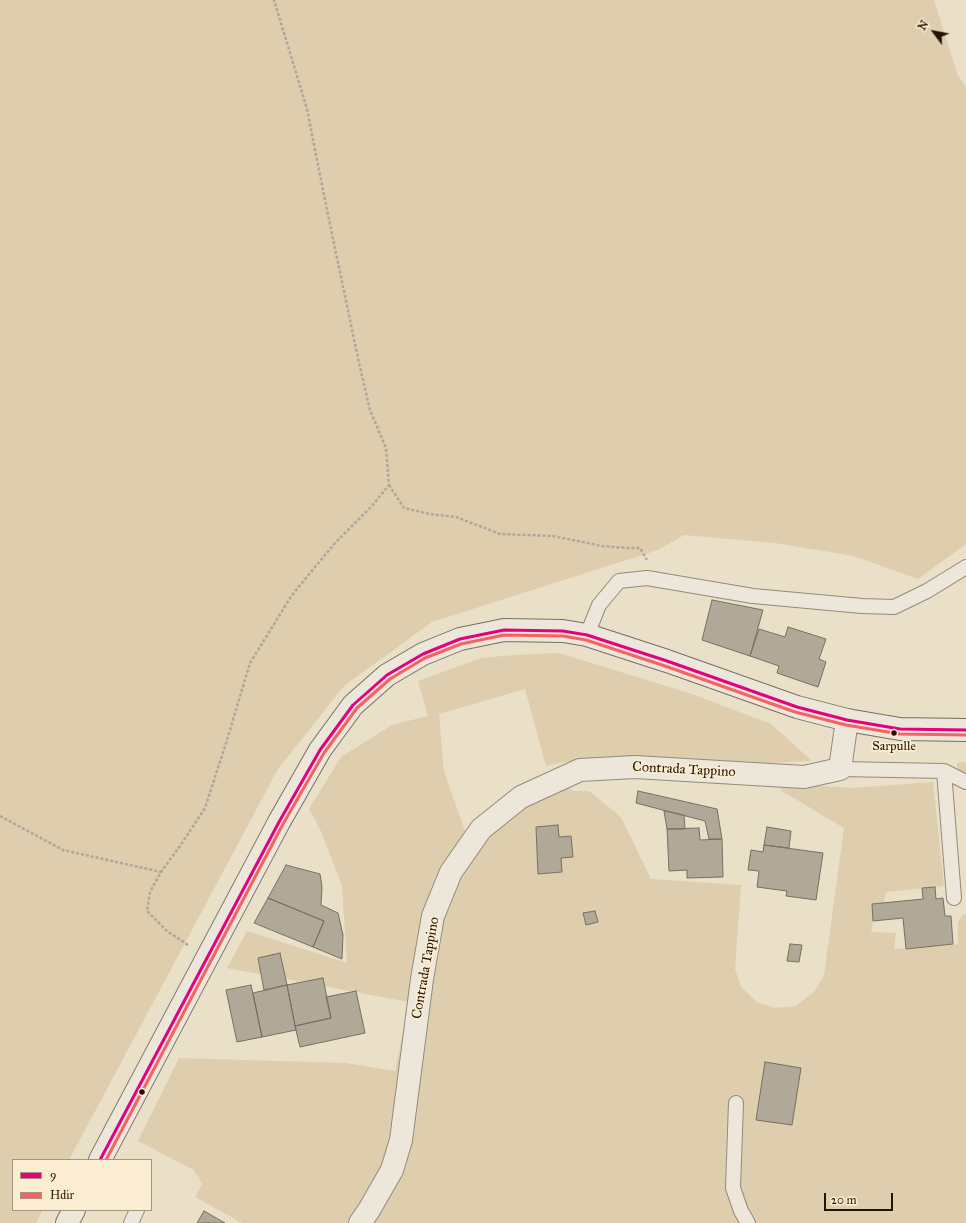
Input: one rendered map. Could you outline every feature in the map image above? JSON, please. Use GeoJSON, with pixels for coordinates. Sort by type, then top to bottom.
{"type":"FeatureCollection","features":[{"type":"Feature","properties":{"kind":"main road"},"geometry":{"type":"LineString","coordinates":[[101,1159],[279,822],[320,750],[353,706],[387,675],[423,654],[460,639],[504,630],[563,630],[587,635],[667,661],[797,707],[847,720],[900,729],[966,730]]}},
{"type":"Feature","properties":{"kind":"main road"},"geometry":{"type":"LineString","coordinates":[[840,769],[847,720]]}},
{"type":"Feature","properties":{"kind":"main road","name":"Contrada Tappino"},"geometry":{"type":"LineString","coordinates":[[360,1223],[370,1210],[392,1170],[401,1140],[422,979],[433,916],[451,872],[481,829],[521,797],[580,770],[635,767],[804,777],[840,769]]}},
{"type":"Feature","properties":{"kind":"main road"},"geometry":{"type":"LineString","coordinates":[[67,1223],[73,1211]]}},
{"type":"Feature","properties":{"kind":"lane"},"geometry":{"type":"LineString","coordinates":[[587,635],[599,604],[619,582],[648,578],[753,596],[862,606],[894,607],[927,591],[966,566]]}},
{"type":"Feature","properties":{"kind":"lane"},"geometry":{"type":"LineString","coordinates":[[840,769],[944,771],[966,782]]}},
{"type":"Feature","properties":{"kind":"lane"},"geometry":{"type":"LineString","coordinates":[[944,771],[954,898]]}},
{"type":"Feature","properties":{"kind":"lane"},"geometry":{"type":"LineString","coordinates":[[736,1102],[733,1188],[741,1211],[748,1223]]}},
{"type":"Feature","properties":{"kind":"lane"},"geometry":{"type":"LineString","coordinates":[[131,1223],[136,1211]]}},
{"type":"Feature","properties":{"kind":"path"},"geometry":{"type":"LineString","coordinates":[[274,0],[307,109],[370,410],[386,448],[390,485],[404,508],[430,514],[456,517],[500,534],[553,536],[602,546],[640,548],[650,564],[648,578]]}},
{"type":"Feature","properties":{"kind":"path"},"geometry":{"type":"LineString","coordinates":[[208,956],[185,943],[167,930],[147,911],[150,892],[161,872],[182,843],[204,808],[227,740],[250,663],[292,595],[335,543],[371,507],[390,485]]}},
{"type":"Feature","properties":{"kind":"path"},"geometry":{"type":"LineString","coordinates":[[0,816],[63,850],[161,872]]}},
{"type":"Feature","properties":{"kind":"shaded area"},"geometry":{"type":"Polygon","coordinates":[[[0,0],[934,0],[958,76],[966,87],[966,544],[918,579],[854,556],[775,543],[684,535],[658,550],[432,622],[344,686],[278,769],[70,1159],[12,1159],[12,1211],[42,1211],[36,1223],[0,1223],[0,0]]]}},
{"type":"Feature","properties":{"kind":"shaded area"},"geometry":{"type":"Polygon","coordinates":[[[559,653],[692,694],[771,724],[812,761],[751,764],[645,756],[564,762],[546,766],[525,689],[439,714],[444,772],[465,831],[478,842],[489,828],[562,785],[574,791],[589,791],[621,817],[651,879],[741,885],[735,969],[741,987],[757,1002],[774,1008],[796,1006],[815,991],[824,975],[844,828],[782,791],[777,783],[852,788],[933,782],[944,886],[886,892],[884,903],[872,904],[873,921],[871,932],[896,933],[894,949],[958,944],[958,921],[964,914],[966,915],[966,1223],[242,1223],[195,1197],[202,1184],[194,1170],[138,1141],[179,1058],[346,1063],[395,1071],[409,1002],[227,968],[247,931],[347,963],[342,886],[320,829],[309,809],[341,757],[392,725],[428,716],[418,681],[481,658],[559,653]]]}},
{"type":"Feature","properties":{"kind":"shaded area"},"geometry":{"type":"Polygon","coordinates":[[[966,762],[966,776],[958,772],[957,763],[966,762]]]}},
{"type":"Feature","properties":{"kind":"building"},"geometry":{"type":"Polygon","coordinates":[[[712,600],[763,610],[750,656],[702,640],[712,600]]]}},
{"type":"Feature","properties":{"kind":"building"},"geometry":{"type":"Polygon","coordinates":[[[788,627],[826,639],[819,659],[826,662],[818,687],[777,673],[779,666],[750,656],[759,629],[785,637],[788,627]]]}},
{"type":"Feature","properties":{"kind":"building"},"geometry":{"type":"Polygon","coordinates":[[[638,791],[717,809],[722,839],[709,839],[705,821],[636,803],[638,791]]]}},
{"type":"Feature","properties":{"kind":"building"},"geometry":{"type":"Polygon","coordinates":[[[664,811],[684,815],[685,829],[667,829],[664,811]]]}},
{"type":"Feature","properties":{"kind":"building"},"geometry":{"type":"Polygon","coordinates":[[[558,825],[559,837],[571,836],[573,857],[561,858],[562,872],[538,874],[536,827],[558,825]]]}},
{"type":"Feature","properties":{"kind":"building"},"geometry":{"type":"Polygon","coordinates":[[[767,827],[791,831],[789,848],[764,845],[767,827]]]}},
{"type":"Feature","properties":{"kind":"building"},"geometry":{"type":"Polygon","coordinates":[[[699,828],[700,840],[722,839],[723,877],[687,878],[687,870],[669,871],[667,829],[699,828]]]}},
{"type":"Feature","properties":{"kind":"building"},"geometry":{"type":"Polygon","coordinates":[[[764,845],[823,853],[816,900],[786,896],[787,891],[757,887],[759,871],[748,870],[751,850],[763,852],[764,845]]]}},
{"type":"Feature","properties":{"kind":"building"},"geometry":{"type":"Polygon","coordinates":[[[286,865],[320,874],[322,887],[321,905],[338,913],[343,935],[342,959],[313,947],[324,921],[268,898],[286,865]]]}},
{"type":"Feature","properties":{"kind":"building"},"geometry":{"type":"Polygon","coordinates":[[[935,887],[936,899],[943,898],[945,916],[951,916],[953,944],[906,949],[903,918],[873,921],[872,904],[923,899],[922,888],[935,887]]]}},
{"type":"Feature","properties":{"kind":"building"},"geometry":{"type":"Polygon","coordinates":[[[268,898],[324,921],[313,947],[254,923],[268,898]]]}},
{"type":"Feature","properties":{"kind":"building"},"geometry":{"type":"Polygon","coordinates":[[[595,911],[598,922],[586,925],[583,913],[595,911]]]}},
{"type":"Feature","properties":{"kind":"building"},"geometry":{"type":"Polygon","coordinates":[[[790,944],[802,945],[799,962],[787,961],[790,944]]]}},
{"type":"Feature","properties":{"kind":"building"},"geometry":{"type":"Polygon","coordinates":[[[280,953],[287,985],[264,990],[258,958],[280,953]]]}},
{"type":"Feature","properties":{"kind":"building"},"geometry":{"type":"Polygon","coordinates":[[[323,978],[331,1018],[295,1026],[287,985],[323,978]]]}},
{"type":"Feature","properties":{"kind":"building"},"geometry":{"type":"Polygon","coordinates":[[[251,985],[262,1037],[237,1042],[226,990],[251,985]]]}},
{"type":"Feature","properties":{"kind":"building"},"geometry":{"type":"Polygon","coordinates":[[[287,985],[296,1030],[262,1037],[253,993],[287,985]]]}},
{"type":"Feature","properties":{"kind":"building"},"geometry":{"type":"Polygon","coordinates":[[[356,991],[365,1033],[300,1047],[295,1026],[331,1018],[326,997],[356,991]]]}},
{"type":"Feature","properties":{"kind":"building"},"geometry":{"type":"Polygon","coordinates":[[[765,1062],[801,1068],[792,1125],[756,1120],[765,1062]]]}},
{"type":"Feature","properties":{"kind":"building"},"geometry":{"type":"Polygon","coordinates":[[[204,1211],[225,1223],[197,1223],[204,1211]]]}},
{"type":"Feature","properties":{"kind":"transit line","name":"9"},"geometry":{"type":"LineString","coordinates":[[101,1159],[279,822],[320,750],[353,705],[387,675],[423,654],[460,639],[504,630],[563,631],[587,635],[667,661],[797,707],[847,720],[900,729],[966,730]]}},
{"type":"Feature","properties":{"kind":"transit line","name":"Hdir"},"geometry":{"type":"LineString","coordinates":[[107,1159],[283,824],[324,753],[357,708],[390,679],[425,658],[461,644],[504,635],[563,636],[586,640],[795,712],[846,725],[900,734],[966,735]]}},
{"type":"Feature","properties":{"kind":"place","name":"Sarpulle"},"geometry":{"type":"Point","coordinates":[894,733]}}]}
